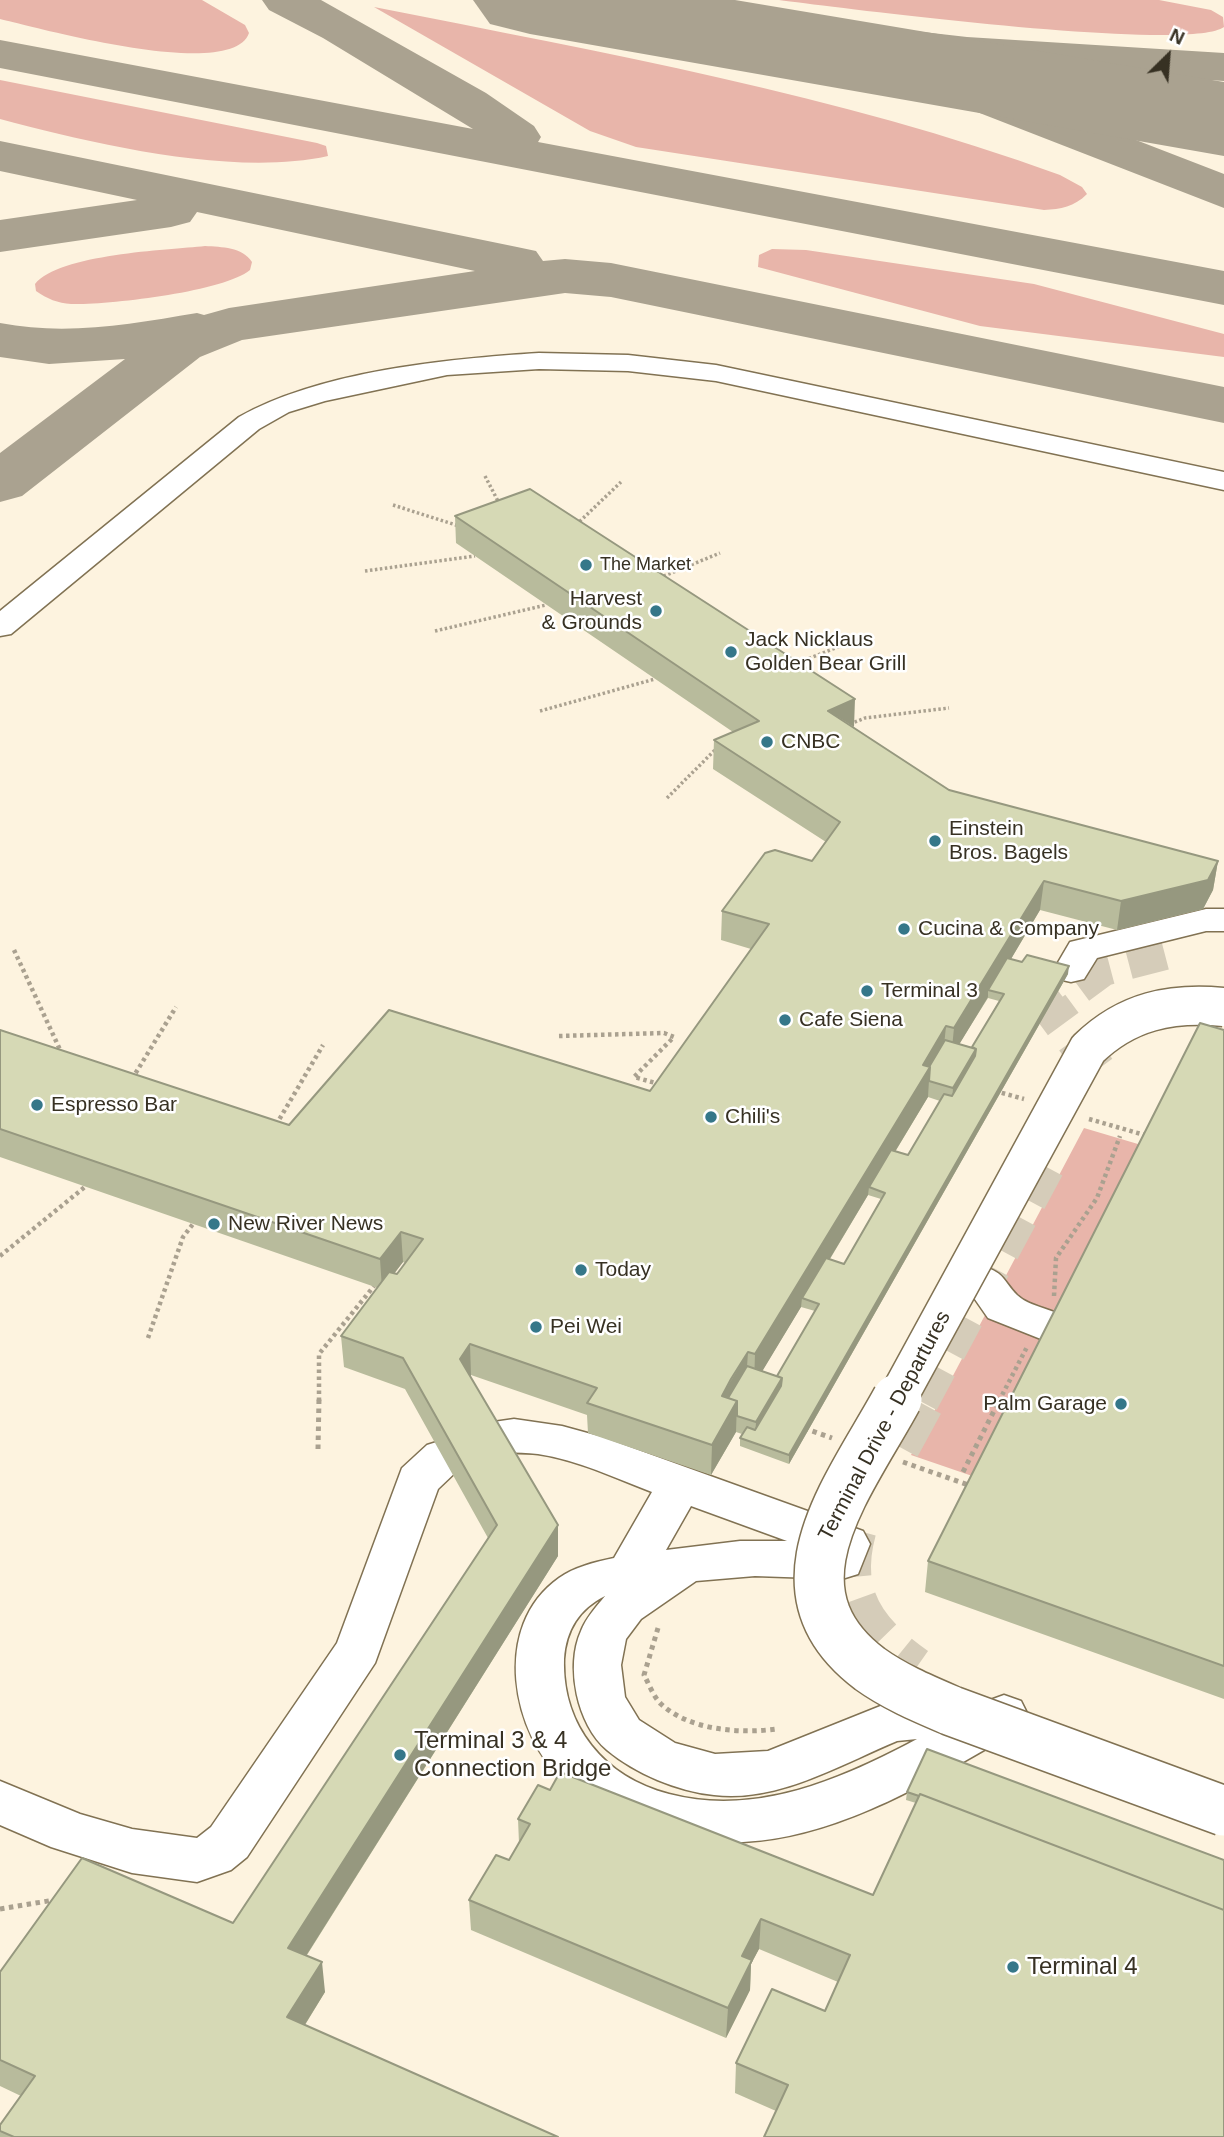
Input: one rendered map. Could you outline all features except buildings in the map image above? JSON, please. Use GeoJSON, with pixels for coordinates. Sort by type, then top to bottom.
{"type":"FeatureCollection","features":[{"type":"Feature","properties":{"kind":"street"},"geometry":{"type":"LineString","coordinates":[[0,627],[249,423],[279,406],[319,394],[447,367],[493,362],[583,362],[716,373],[1224,481]]}},
{"type":"Feature","properties":{"kind":"street"},"geometry":{"type":"LineString","coordinates":[[1071,971],[1083,950],[1206,919],[1224,920]]}},
{"type":"Feature","properties":{"kind":"street"},"geometry":{"type":"LineString","coordinates":[[1164,951],[1203,941],[1224,943]]}},
{"type":"Feature","properties":{"kind":"street","name":"Terminal Drive - Departures"},"geometry":{"type":"LineString","coordinates":[[1223,1796],[928,1702],[887,1682],[851,1654],[825,1620],[816,1573],[821,1543],[832,1518],[1088,1049],[1118,1022],[1147,1010],[1186,1005],[1224,1007]]}},
{"type":"Feature","properties":{"kind":"street"},"geometry":{"type":"LineString","coordinates":[[984,1282],[1003,1307],[1056,1330]]}},
{"type":"Feature","properties":{"kind":"street"},"geometry":{"type":"LineString","coordinates":[[489,1437],[518,1434],[543,1437],[680,1485],[845,1553],[694,1564],[608,1575],[579,1588],[558,1606],[543,1638],[537,1672],[542,1709],[564,1751],[600,1785],[650,1810],[703,1821],[750,1820],[863,1792],[1012,1711],[894,1721],[771,1772],[715,1775],[661,1760],[622,1734],[601,1701],[597,1665],[603,1634],[624,1606],[655,1584],[694,1564]]}},
{"type":"Feature","properties":{"kind":"street"},"geometry":{"type":"LineString","coordinates":[[0,1802],[69,1832],[132,1851],[197,1860],[213,1855],[229,1842],[358,1650],[418,1480],[443,1457]]}},
{"type":"Feature","properties":{"kind":"street"},"geometry":{"type":"LineString","coordinates":[[628,1574],[680,1485]]}},
{"type":"Feature","properties":{"kind":"path"},"geometry":{"type":"LineString","coordinates":[[485,476],[504,511]]}},
{"type":"Feature","properties":{"kind":"path"},"geometry":{"type":"LineString","coordinates":[[572,528],[621,482]]}},
{"type":"Feature","properties":{"kind":"path"},"geometry":{"type":"LineString","coordinates":[[393,505],[470,529]]}},
{"type":"Feature","properties":{"kind":"path"},"geometry":{"type":"LineString","coordinates":[[650,582],[720,553]]}},
{"type":"Feature","properties":{"kind":"path"},"geometry":{"type":"LineString","coordinates":[[365,570],[475,556]]}},
{"type":"Feature","properties":{"kind":"path"},"geometry":{"type":"LineString","coordinates":[[435,631],[546,605]]}},
{"type":"Feature","properties":{"kind":"path"},"geometry":{"type":"LineString","coordinates":[[784,669],[858,639]]}},
{"type":"Feature","properties":{"kind":"path"},"geometry":{"type":"LineString","coordinates":[[540,711],[655,679]]}},
{"type":"Feature","properties":{"kind":"path"},"geometry":{"type":"LineString","coordinates":[[849,724],[865,718],[948,708]]}},
{"type":"Feature","properties":{"kind":"path"},"geometry":{"type":"LineString","coordinates":[[667,798],[726,740]]}},
{"type":"Feature","properties":{"kind":"path"},"geometry":{"type":"LineString","coordinates":[[13,950],[68,1066]]}},
{"type":"Feature","properties":{"kind":"path"},"geometry":{"type":"LineString","coordinates":[[128,1084],[176,1007]]}},
{"type":"Feature","properties":{"kind":"path"},"geometry":{"type":"LineString","coordinates":[[559,1036],[664,1033],[674,1037],[634,1077],[660,1084]]}},
{"type":"Feature","properties":{"kind":"path"},"geometry":{"type":"LineString","coordinates":[[270,1135],[324,1045]]}},
{"type":"Feature","properties":{"kind":"path"},"geometry":{"type":"LineString","coordinates":[[0,1256],[86,1186]]}},
{"type":"Feature","properties":{"kind":"path"},"geometry":{"type":"LineString","coordinates":[[148,1338],[184,1237],[193,1224]]}},
{"type":"Feature","properties":{"kind":"path"},"geometry":{"type":"LineString","coordinates":[[318,1448],[319,1354],[373,1286]]}},
{"type":"Feature","properties":{"kind":"path"},"geometry":{"type":"LineString","coordinates":[[660,1625],[654,1633],[644,1675],[660,1704],[701,1725],[757,1733],[781,1728]]}},
{"type":"Feature","properties":{"kind":"path"},"geometry":{"type":"LineString","coordinates":[[0,1909],[69,1898]]}},
{"type":"Feature","properties":{"kind":"shaded area"},"geometry":{"type":"Polygon","coordinates":[[[0,0],[202,0],[245,25],[249,33],[235,47],[208,53],[133,48],[0,19],[0,0]]]}},
{"type":"Feature","properties":{"kind":"shaded area"},"geometry":{"type":"Polygon","coordinates":[[[779,0],[1159,0],[1211,10],[1223,17],[1224,27],[1197,34],[1084,32],[938,19],[779,0]]]}},
{"type":"Feature","properties":{"kind":"shaded area"},"geometry":{"type":"Polygon","coordinates":[[[374,7],[634,59],[806,98],[976,146],[1060,175],[1082,187],[1087,194],[1067,206],[1044,210],[636,147],[590,131],[374,7]]]}},
{"type":"Feature","properties":{"kind":"shaded area"},"geometry":{"type":"Polygon","coordinates":[[[0,80],[317,143],[326,146],[328,156],[250,163],[207,160],[164,155],[78,138],[0,119],[0,80]]]}},
{"type":"Feature","properties":{"kind":"shaded area"},"geometry":{"type":"Polygon","coordinates":[[[205,246],[243,253],[252,262],[250,270],[236,278],[191,291],[111,302],[57,302],[36,291],[35,284],[48,274],[66,266],[115,255],[205,246]]]}},
{"type":"Feature","properties":{"kind":"shaded area"},"geometry":{"type":"Polygon","coordinates":[[[772,249],[806,250],[1034,284],[1224,334],[1224,357],[980,326],[758,267],[759,255],[772,249]]]}},
{"type":"Feature","properties":{"kind":"shaded area"},"geometry":{"type":"Polygon","coordinates":[[[1084,1128],[1148,1147],[981,1479],[911,1455],[1084,1128]]]}},
{"type":"Feature","properties":{"kind":"taxiway"},"geometry":{"type":"LineString","coordinates":[[285,0],[340,28],[469,103],[516,137]]}},
{"type":"Feature","properties":{"kind":"taxiway"},"geometry":{"type":"LineString","coordinates":[[543,0],[882,43],[1053,58],[1224,67]]}},
{"type":"Feature","properties":{"kind":"taxiway"},"geometry":{"type":"LineString","coordinates":[[0,54],[1224,288]]}},
{"type":"Feature","properties":{"kind":"taxiway"},"geometry":{"type":"LineString","coordinates":[[922,74],[1224,192]]}},
{"type":"Feature","properties":{"kind":"taxiway"},"geometry":{"type":"LineString","coordinates":[[0,156],[517,263]]}},
{"type":"Feature","properties":{"kind":"taxiway"},"geometry":{"type":"LineString","coordinates":[[0,236],[171,211]]}},
{"type":"Feature","properties":{"kind":"taxiway"},"geometry":{"type":"LineString","coordinates":[[0,483],[180,345],[229,325],[523,280],[565,276],[611,280],[1224,405]]}},
{"type":"Feature","properties":{"kind":"taxiway"},"geometry":{"type":"LineString","coordinates":[[0,340],[25,345],[74,347],[197,330]]}},
{"type":"Feature","properties":{"kind":"runway"},"geometry":{"type":"LineString","coordinates":[[530,0],[1224,119]]}},
{"type":"Feature","properties":{"kind":"tunnel"},"geometry":{"type":"LineString","coordinates":[[1097,1070],[1050,1006],[1103,967],[1164,951]]}},
{"type":"Feature","properties":{"kind":"tunnel"},"geometry":{"type":"LineString","coordinates":[[920,1401],[1048,1162]]}},
{"type":"Feature","properties":{"kind":"tunnel"},"geometry":{"type":"LineString","coordinates":[[896,1445],[921,1399]]}},
{"type":"Feature","properties":{"kind":"tunnel"},"geometry":{"type":"LineString","coordinates":[[852,1529],[847,1553],[847,1574],[856,1611],[879,1642],[914,1671]]}},
{"type":"Feature","properties":{"kind":"place","name":"The Market"},"geometry":{"type":"Point","coordinates":[586,565]}},
{"type":"Feature","properties":{"kind":"place","name":"Harvest & Grounds"},"geometry":{"type":"Point","coordinates":[656,611]}},
{"type":"Feature","properties":{"kind":"place","name":"Jack Nicklaus Golden Bear Grill"},"geometry":{"type":"Point","coordinates":[731,652]}},
{"type":"Feature","properties":{"kind":"place","name":"CNBC"},"geometry":{"type":"Point","coordinates":[767,742]}},
{"type":"Feature","properties":{"kind":"place","name":"Einstein Bros. Bagels"},"geometry":{"type":"Point","coordinates":[935,841]}},
{"type":"Feature","properties":{"kind":"place","name":"Cucina & Company"},"geometry":{"type":"Point","coordinates":[904,929]}},
{"type":"Feature","properties":{"kind":"place","name":"Terminal 3"},"geometry":{"type":"Point","coordinates":[867,991]}},
{"type":"Feature","properties":{"kind":"place","name":"Cafe Siena"},"geometry":{"type":"Point","coordinates":[785,1020]}},
{"type":"Feature","properties":{"kind":"place","name":"Espresso Bar"},"geometry":{"type":"Point","coordinates":[37,1105]}},
{"type":"Feature","properties":{"kind":"place","name":"Chili's"},"geometry":{"type":"Point","coordinates":[711,1117]}},
{"type":"Feature","properties":{"kind":"place","name":"New River News"},"geometry":{"type":"Point","coordinates":[214,1224]}},
{"type":"Feature","properties":{"kind":"place","name":"Today"},"geometry":{"type":"Point","coordinates":[581,1270]}},
{"type":"Feature","properties":{"kind":"place","name":"Pei Wei"},"geometry":{"type":"Point","coordinates":[536,1327]}},
{"type":"Feature","properties":{"kind":"place","name":"Palm Garage"},"geometry":{"type":"Point","coordinates":[1121,1404]}},
{"type":"Feature","properties":{"kind":"place","name":"Terminal 3 & 4 Connection Bridge"},"geometry":{"type":"Point","coordinates":[400,1755]}},
{"type":"Feature","properties":{"kind":"place","name":"Terminal 4"},"geometry":{"type":"Point","coordinates":[1013,1967]}}]}
